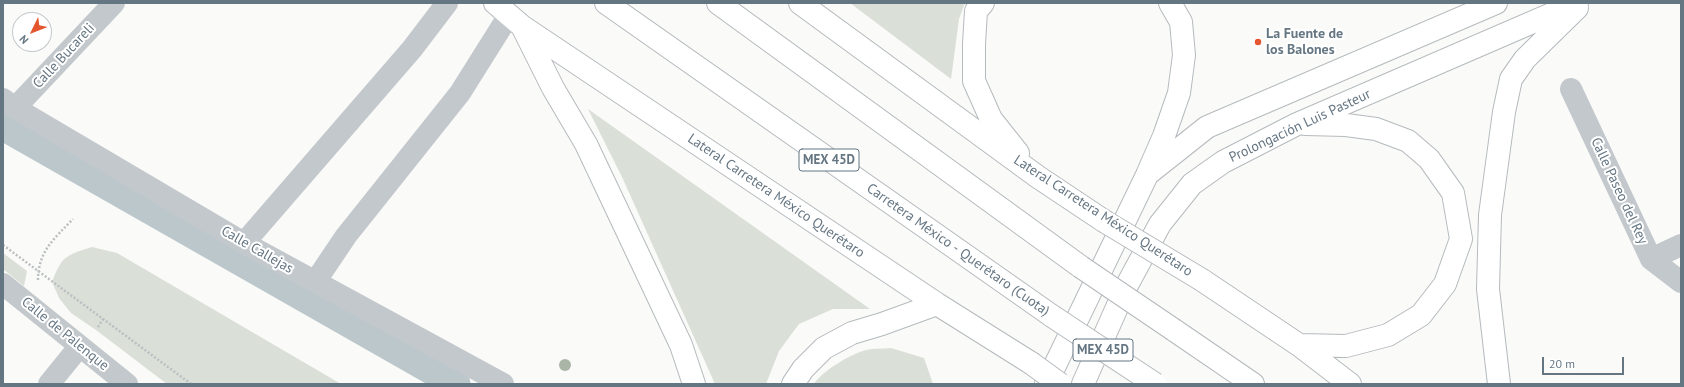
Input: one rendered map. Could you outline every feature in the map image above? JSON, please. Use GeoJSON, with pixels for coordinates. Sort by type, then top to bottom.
{"type":"FeatureCollection","features":[{"type":"Feature","properties":{"kind":"main road","name":"Carretera México - Querétaro (Cuota)"},"geometry":{"type":"LineString","coordinates":[[606,3],[1052,316],[1155,384]]}},
{"type":"Feature","properties":{"kind":"main road"},"geometry":{"type":"LineString","coordinates":[[718,3],[1081,267],[1253,384]]}},
{"type":"Feature","properties":{"kind":"main road","name":"Lateral Carretera México Querétaro"},"geometry":{"type":"LineString","coordinates":[[800,3],[1038,177],[1104,221],[1202,280],[1299,345],[1350,384]]}},
{"type":"Feature","properties":{"kind":"main road"},"geometry":{"type":"LineString","coordinates":[[983,3],[976,12],[974,81],[991,119],[1038,177]]}},
{"type":"Feature","properties":{"kind":"main road"},"geometry":{"type":"LineString","coordinates":[[1046,384],[1147,175],[1164,136],[1179,93],[1184,55],[1181,22],[1170,3]]}},
{"type":"Feature","properties":{"kind":"main road"},"geometry":{"type":"LineString","coordinates":[[1147,175],[1207,127],[1496,3]]}},
{"type":"Feature","properties":{"kind":"main road","name":"Prolongación Luis Pasteur"},"geometry":{"type":"LineString","coordinates":[[1083,384],[1126,287],[1160,224],[1192,184],[1223,162],[1298,124],[1577,3]]}},
{"type":"Feature","properties":{"kind":"main road"},"geometry":{"type":"LineString","coordinates":[[1499,384],[1488,289],[1490,215],[1504,112],[1511,79],[1525,59],[1582,3]]}},
{"type":"Feature","properties":{"kind":"main road"},"geometry":{"type":"LineString","coordinates":[[509,15],[586,144],[680,345],[694,384]]}},
{"type":"Feature","properties":{"kind":"main road","name":"Lateral Carretera México Querétaro"},"geometry":{"type":"LineString","coordinates":[[509,15],[938,304],[1031,363],[1060,384]]}},
{"type":"Feature","properties":{"kind":"main road"},"geometry":{"type":"LineString","coordinates":[[1298,124],[1346,125],[1376,129],[1408,141],[1429,159],[1453,193],[1461,239],[1445,284],[1421,315],[1388,335],[1346,346],[1299,345]]}},
{"type":"Feature","properties":{"kind":"main road"},"geometry":{"type":"LineString","coordinates":[[793,384],[803,369],[824,348],[852,332],[882,324],[938,304]]}},
{"type":"Feature","properties":{"kind":"street","name":"Calle Bucareli"},"geometry":{"type":"LineString","coordinates":[[9,104],[114,3]]}},
{"type":"Feature","properties":{"kind":"street"},"geometry":{"type":"LineString","coordinates":[[244,243],[412,49],[447,3]]}},
{"type":"Feature","properties":{"kind":"street"},"geometry":{"type":"LineString","coordinates":[[315,282],[346,236],[460,93],[509,15]]}},
{"type":"Feature","properties":{"kind":"street","name":"Calle Paseo del Rey"},"geometry":{"type":"LineString","coordinates":[[1571,89],[1651,259],[1681,282]]}},
{"type":"Feature","properties":{"kind":"street","name":"Calle Callejas"},"geometry":{"type":"LineString","coordinates":[[9,104],[244,243],[503,384]]}},
{"type":"Feature","properties":{"kind":"street"},"geometry":{"type":"LineString","coordinates":[[1651,259],[1681,245]]}},
{"type":"Feature","properties":{"kind":"street","name":"Calle de Palenque"},"geometry":{"type":"LineString","coordinates":[[3,284],[79,347],[127,384]]}},
{"type":"Feature","properties":{"kind":"street"},"geometry":{"type":"LineString","coordinates":[[50,384],[79,347]]}},
{"type":"Feature","properties":{"kind":"path"},"geometry":{"type":"LineString","coordinates":[[38,285],[38,272],[46,248],[73,219]]}},
{"type":"Feature","properties":{"kind":"path"},"geometry":{"type":"LineString","coordinates":[[3,245],[191,384]]}},
{"type":"Feature","properties":{"kind":"shaded area"},"geometry":{"type":"Polygon","coordinates":[[[850,3],[965,3],[959,19],[951,79],[850,3]]]}},
{"type":"Feature","properties":{"kind":"shaded area"},"geometry":{"type":"Polygon","coordinates":[[[588,109],[870,309],[833,309],[799,324],[779,351],[766,384],[715,384],[622,177],[588,109]]]}},
{"type":"Feature","properties":{"kind":"shaded area"},"geometry":{"type":"Polygon","coordinates":[[[92,247],[117,253],[341,384],[167,384],[71,313],[59,298],[52,282],[62,262],[76,252],[92,247]]]}},
{"type":"Feature","properties":{"kind":"shaded area"},"geometry":{"type":"Polygon","coordinates":[[[3,253],[27,271],[24,286],[3,269],[3,253]]]}},
{"type":"Feature","properties":{"kind":"shaded area"},"geometry":{"type":"Polygon","coordinates":[[[891,348],[924,358],[933,384],[814,384],[823,374],[853,355],[869,349],[891,348]]]}},
{"type":"Feature","properties":{"kind":"waterway"},"geometry":{"type":"LineString","coordinates":[[3,126],[456,384]]}},
{"type":"Feature","properties":{"kind":"place","name":"La Fuente de los Balones"},"geometry":{"type":"Point","coordinates":[1258,42]}}]}
